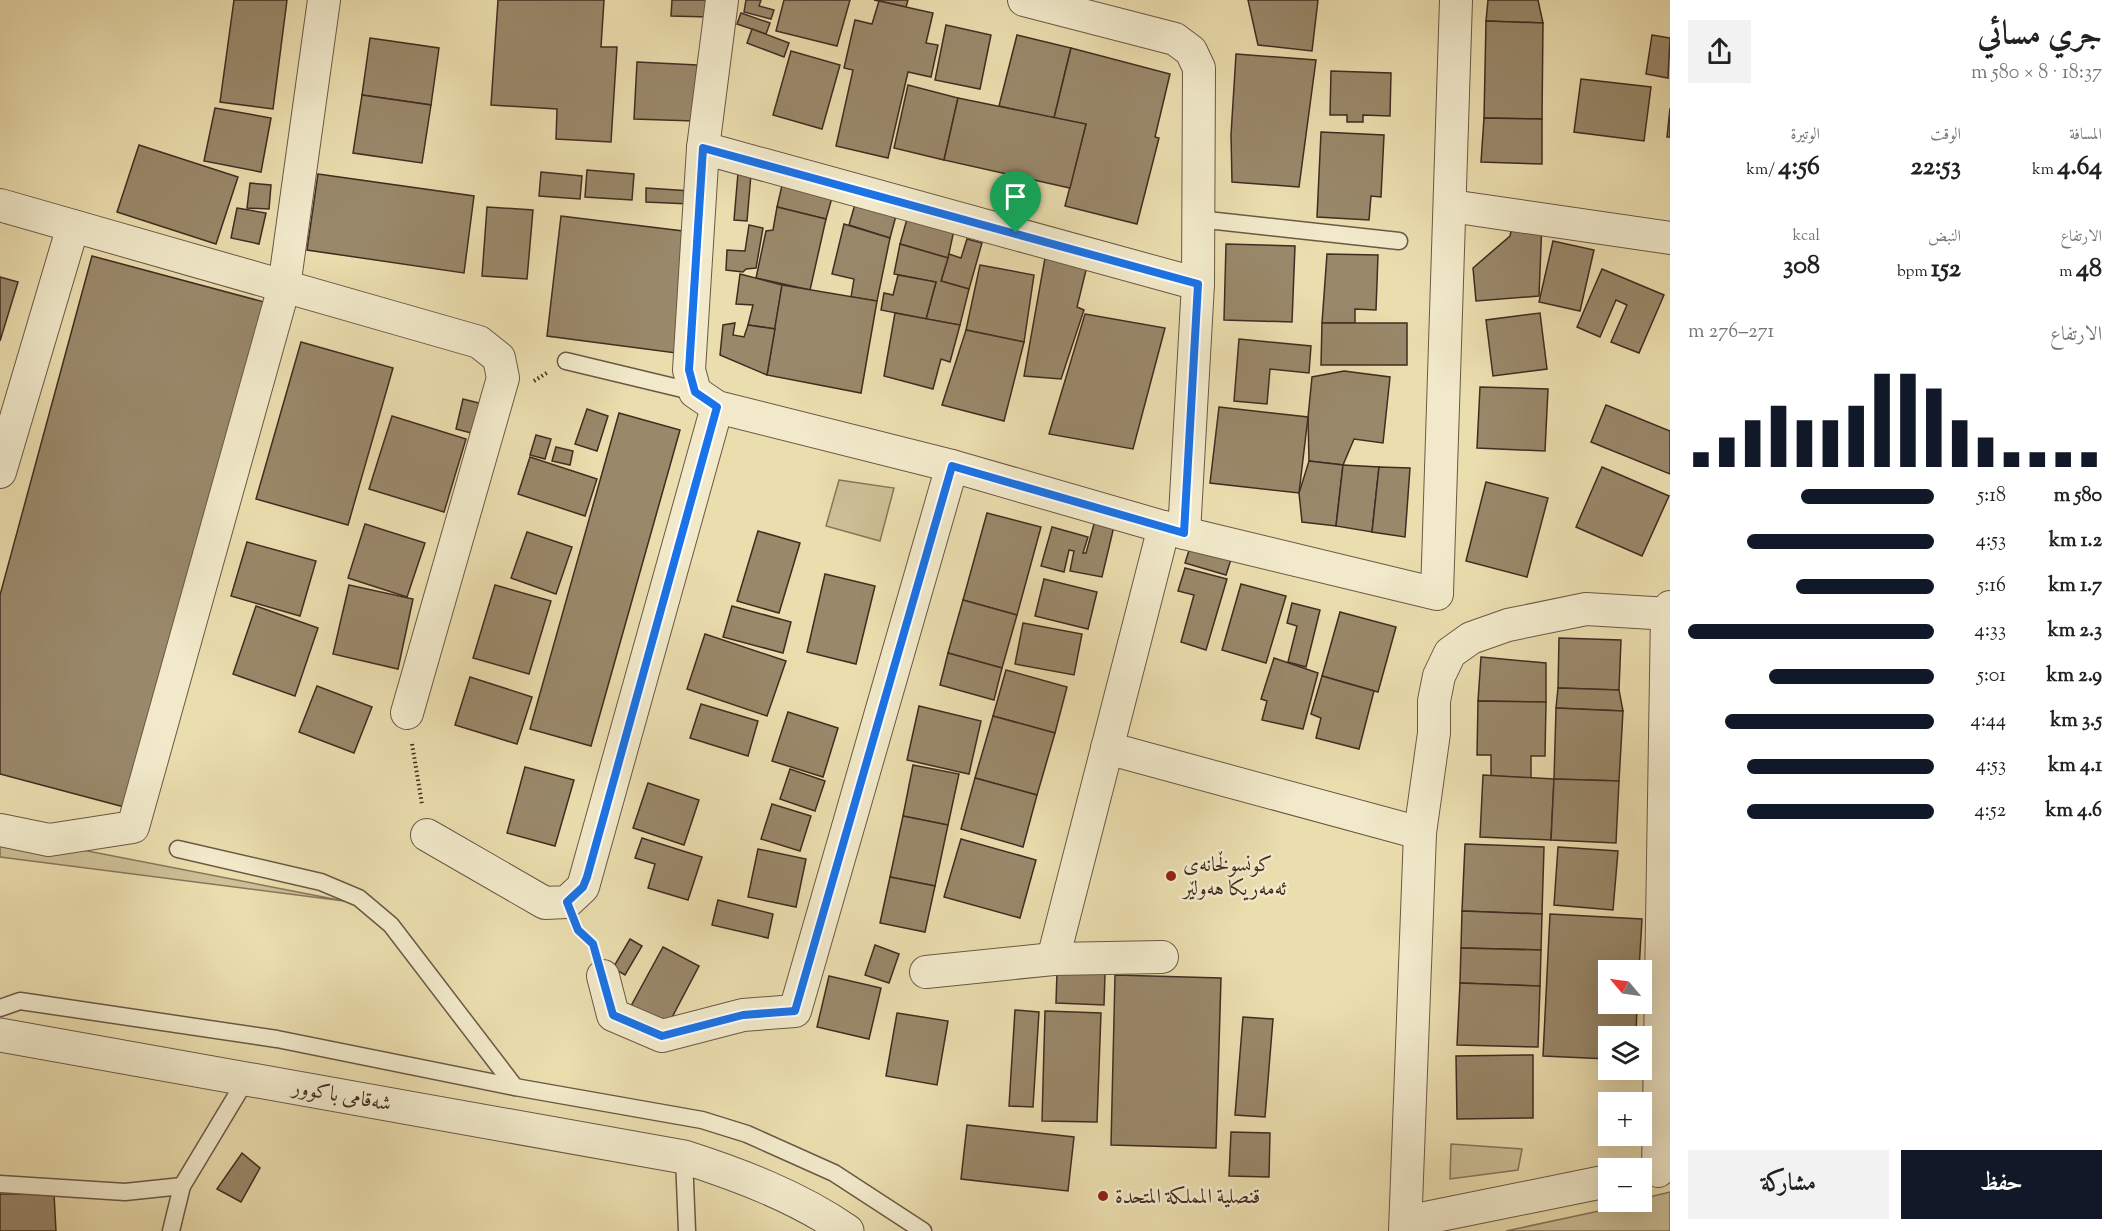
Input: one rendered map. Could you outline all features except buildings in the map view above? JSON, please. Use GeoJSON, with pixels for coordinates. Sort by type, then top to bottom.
{"type":"FeatureCollection","features":[{"type":"Feature","properties":{"kind":"street"},"geometry":{"type":"LineString","coordinates":[[0,831],[49,840],[134,827],[284,287],[324,0]]}},
{"type":"Feature","properties":{"kind":"street"},"geometry":{"type":"LineString","coordinates":[[427,835],[545,903],[567,902],[583,887],[587,877],[706,399],[689,370],[703,148],[722,0]]}},
{"type":"Feature","properties":{"kind":"street"},"geometry":{"type":"LineString","coordinates":[[1024,0],[1175,39],[1191,51],[1199,68],[1198,284],[1174,530],[1107,748],[1053,959]]}},
{"type":"Feature","properties":{"kind":"street"},"geometry":{"type":"LineString","coordinates":[[706,399],[1174,530],[1437,594],[1456,0]]}},
{"type":"Feature","properties":{"kind":"street"},"geometry":{"type":"LineString","coordinates":[[703,148],[1198,284]]}},
{"type":"Feature","properties":{"kind":"street"},"geometry":{"type":"LineString","coordinates":[[0,205],[479,342],[499,358],[503,378],[407,713]]}},
{"type":"Feature","properties":{"kind":"street"},"geometry":{"type":"LineString","coordinates":[[1451,206],[1670,238]]}},
{"type":"Feature","properties":{"kind":"street"},"geometry":{"type":"LineString","coordinates":[[0,472],[73,226]]}},
{"type":"Feature","properties":{"kind":"street"},"geometry":{"type":"LineString","coordinates":[[603,976],[613,1015],[662,1036],[743,1015],[795,1011],[952,466]]}},
{"type":"Feature","properties":{"kind":"street"},"geometry":{"type":"LineString","coordinates":[[1598,1183],[1406,1226],[1420,833],[1434,733],[1434,701],[1439,676],[1450,653],[1471,638],[1508,626],[1586,609],[1669,611],[1656,1171]]}},
{"type":"Feature","properties":{"kind":"street"},"geometry":{"type":"LineString","coordinates":[[1107,748],[1420,833]]}},
{"type":"Feature","properties":{"kind":"street"},"geometry":{"type":"LineString","coordinates":[[926,972],[1053,959],[1162,957]]}},
{"type":"Feature","properties":{"kind":"street","name":"شەقامی باکوور"},"geometry":{"type":"LineString","coordinates":[[0,1035],[684,1156],[728,1171],[822,1214],[847,1231]]}},
{"type":"Feature","properties":{"kind":"lane"},"geometry":{"type":"LineString","coordinates":[[1198,219],[1399,241]]}},
{"type":"Feature","properties":{"kind":"lane"},"geometry":{"type":"LineString","coordinates":[[566,361],[706,399]]}},
{"type":"Feature","properties":{"kind":"lane"},"geometry":{"type":"LineString","coordinates":[[178,849],[321,882],[359,898],[392,925],[515,1087]]}},
{"type":"Feature","properties":{"kind":"lane"},"geometry":{"type":"LineString","coordinates":[[0,1008],[20,1001],[265,1037],[515,1087],[702,1120],[747,1134],[834,1173],[923,1231]]}},
{"type":"Feature","properties":{"kind":"lane"},"geometry":{"type":"LineString","coordinates":[[171,1231],[182,1186],[216,1133],[246,1078]]}},
{"type":"Feature","properties":{"kind":"lane"},"geometry":{"type":"LineString","coordinates":[[684,1156],[687,1231]]}},
{"type":"Feature","properties":{"kind":"lane"},"geometry":{"type":"LineString","coordinates":[[0,1184],[125,1192],[182,1186]]}},
{"type":"Feature","properties":{"kind":"path"},"geometry":{"type":"LineString","coordinates":[[567,902],[578,930],[593,944],[603,976]]}},
{"type":"Feature","properties":{"kind":"shaded area"},"geometry":{"type":"Polygon","coordinates":[[[839,480],[894,488],[880,541],[826,526],[839,480]]]}},
{"type":"Feature","properties":{"kind":"shaded area"},"geometry":{"type":"Polygon","coordinates":[[[0,834],[344,901],[0,857],[0,834]]]}},
{"type":"Feature","properties":{"kind":"shaded area"},"geometry":{"type":"Polygon","coordinates":[[[1451,1144],[1522,1149],[1518,1170],[1450,1179],[1451,1144]]]}},
{"type":"Feature","properties":{"kind":"shaded area"},"geometry":{"type":"Polygon","coordinates":[[[1670,1192],[1670,1231],[1506,1231],[1598,1211],[1652,1212],[1652,1196],[1670,1192]]]}},
{"type":"Feature","properties":{"kind":"place","name":"کونسوڵخانەی ئەمەریکا هەولێر"},"geometry":{"type":"Point","coordinates":[1171,876]}},
{"type":"Feature","properties":{"kind":"place","name":"قنصلية المملكة المتحدة"},"geometry":{"type":"Point","coordinates":[1103,1196]}},
{"type":"Feature","properties":{"kind":"route"},"geometry":{"type":"LineString","coordinates":[[703,148],[1016,233],[1198,284],[1184,533],[952,466],[795,1011],[743,1015],[662,1036],[613,1015],[593,944],[578,930],[567,902],[583,887],[587,877],[717,407],[695,392],[689,370],[703,148]]}}]}
